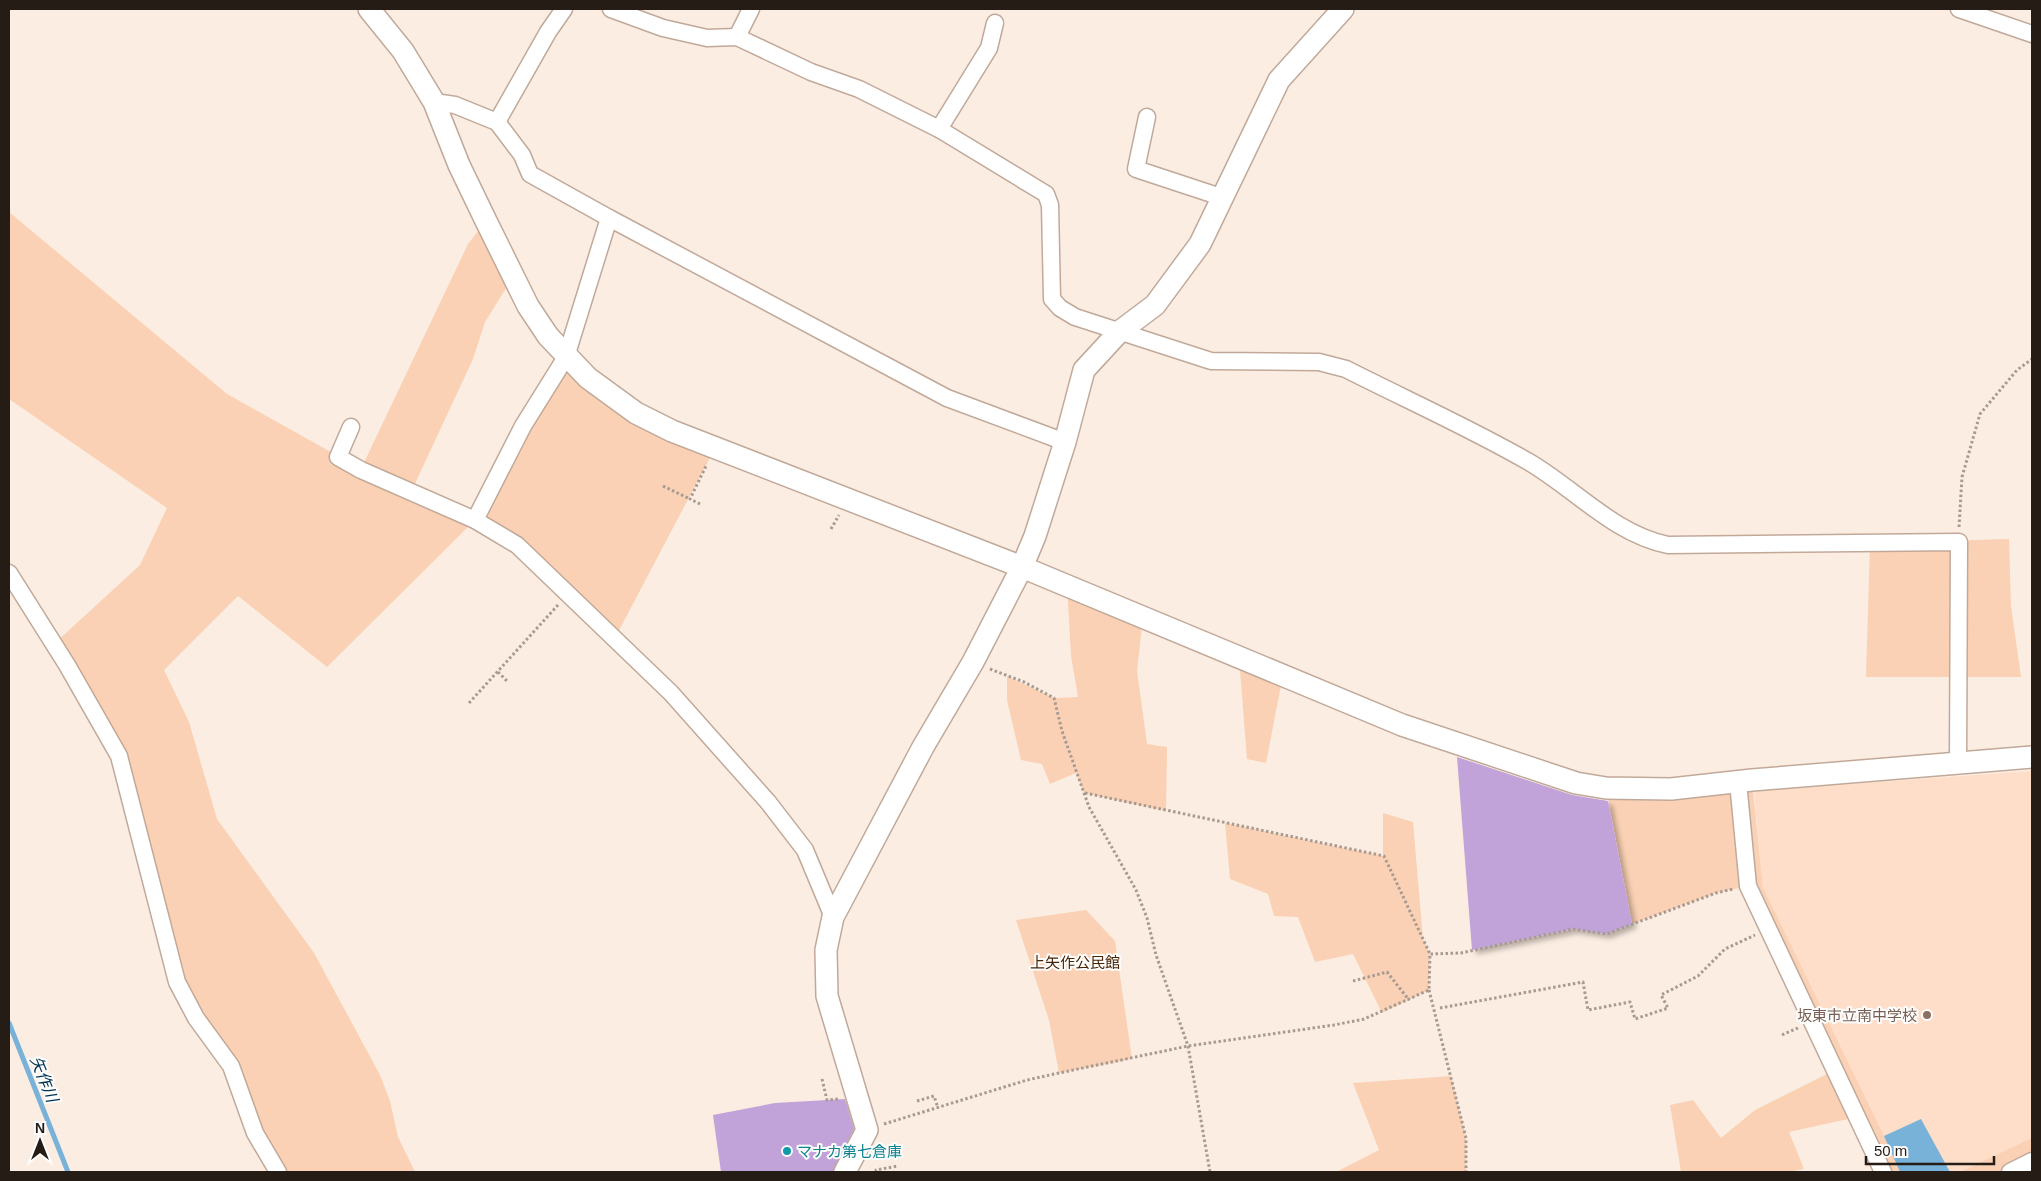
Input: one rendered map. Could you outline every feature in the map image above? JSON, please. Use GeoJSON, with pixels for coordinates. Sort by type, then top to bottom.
{"type":"FeatureCollection","features":[{"type":"Feature","properties":{"kind":"street"},"geometry":{"type":"LineString","coordinates":[[369,9],[403,51],[434,102],[459,165],[528,306],[548,336],[588,378],[636,413],[672,431],[1022,567],[1402,725],[1576,783],[1606,788],[1671,789],[2032,757]]}},
{"type":"Feature","properties":{"kind":"street"},"geometry":{"type":"LineString","coordinates":[[497,122],[548,32],[564,9]]}},
{"type":"Feature","properties":{"kind":"street"},"geometry":{"type":"LineString","coordinates":[[611,9],[663,28],[707,38],[737,37],[811,72],[859,89],[939,129],[1046,194],[1050,205],[1052,299],[1060,308],[1074,317],[1211,361],[1319,362],[1346,369],[1530,462],[1612,521],[1652,542],[1668,545],[1959,542],[1958,764]]}},
{"type":"Feature","properties":{"kind":"street"},"geometry":{"type":"LineString","coordinates":[[737,37],[751,9]]}},
{"type":"Feature","properties":{"kind":"street"},"geometry":{"type":"LineString","coordinates":[[845,1172],[867,1130],[827,996],[826,950],[833,917],[923,747],[973,662],[1022,567],[1065,442],[1084,370],[1119,332],[1155,306],[1200,244],[1280,80],[1343,9]]}},
{"type":"Feature","properties":{"kind":"street"},"geometry":{"type":"LineString","coordinates":[[1959,9],[2032,34]]}},
{"type":"Feature","properties":{"kind":"street"},"geometry":{"type":"LineString","coordinates":[[939,129],[989,48],[995,23]]}},
{"type":"Feature","properties":{"kind":"street"},"geometry":{"type":"LineString","coordinates":[[434,102],[455,104],[497,122],[522,155],[530,174],[609,218],[947,398],[1065,442]]}},
{"type":"Feature","properties":{"kind":"street"},"geometry":{"type":"LineString","coordinates":[[1147,117],[1136,169],[1224,198]]}},
{"type":"Feature","properties":{"kind":"street"},"geometry":{"type":"LineString","coordinates":[[475,520],[523,426],[566,357],[609,218]]}},
{"type":"Feature","properties":{"kind":"street"},"geometry":{"type":"LineString","coordinates":[[351,427],[338,456],[361,470],[475,520],[517,545],[671,693],[768,802],[804,850],[833,917]]}},
{"type":"Feature","properties":{"kind":"street"},"geometry":{"type":"LineString","coordinates":[[9,574],[67,665],[119,756],[177,982],[196,1018],[231,1066],[255,1133],[278,1172]]}},
{"type":"Feature","properties":{"kind":"street"},"geometry":{"type":"LineString","coordinates":[[1738,782],[1748,886],[1883,1172]]}},
{"type":"Feature","properties":{"kind":"street"},"geometry":{"type":"LineString","coordinates":[[2010,1172],[2032,1161]]}},
{"type":"Feature","properties":{"kind":"path"},"geometry":{"type":"LineString","coordinates":[[1959,542],[1962,477],[1980,414],[2017,370],[2032,359]]}},
{"type":"Feature","properties":{"kind":"path"},"geometry":{"type":"LineString","coordinates":[[690,498],[715,448]]}},
{"type":"Feature","properties":{"kind":"path"},"geometry":{"type":"LineString","coordinates":[[663,486],[700,504]]}},
{"type":"Feature","properties":{"kind":"path"},"geometry":{"type":"LineString","coordinates":[[469,703],[569,593]]}},
{"type":"Feature","properties":{"kind":"path"},"geometry":{"type":"LineString","coordinates":[[973,662],[1024,682],[1054,698],[1062,731],[1089,807],[1136,890],[1147,918],[1156,955],[1188,1046],[1210,1172]]}},
{"type":"Feature","properties":{"kind":"path"},"geometry":{"type":"LineString","coordinates":[[498,672],[507,681]]}},
{"type":"Feature","properties":{"kind":"path"},"geometry":{"type":"LineString","coordinates":[[1084,793],[1384,856],[1430,954],[1429,990],[1466,1138],[1466,1172]]}},
{"type":"Feature","properties":{"kind":"path"},"geometry":{"type":"LineString","coordinates":[[1430,954],[1461,953],[1574,929],[1606,934],[1716,893],[1748,886]]}},
{"type":"Feature","properties":{"kind":"path"},"geometry":{"type":"LineString","coordinates":[[1440,1008],[1583,982],[1588,1010],[1630,1002],[1635,1018],[1668,1008],[1660,995],[1698,976],[1725,949],[1769,929]]}},
{"type":"Feature","properties":{"kind":"path"},"geometry":{"type":"LineString","coordinates":[[1352,981],[1387,972],[1409,1000]]}},
{"type":"Feature","properties":{"kind":"path"},"geometry":{"type":"LineString","coordinates":[[867,1130],[1027,1080],[1188,1046],[1349,1022],[1382,1013],[1429,990]]}},
{"type":"Feature","properties":{"kind":"path"},"geometry":{"type":"LineString","coordinates":[[822,1079],[827,1100],[857,1098]]}},
{"type":"Feature","properties":{"kind":"path"},"geometry":{"type":"LineString","coordinates":[[916,1101],[934,1096],[938,1108]]}},
{"type":"Feature","properties":{"kind":"path"},"geometry":{"type":"LineString","coordinates":[[876,1172],[876,1170],[898,1166]]}},
{"type":"Feature","properties":{"kind":"shaded area","name":"坂東市立南中学校"},"geometry":{"type":"Polygon","coordinates":[[[2032,771],[2032,1149],[1984,1172],[1945,1172],[1922,1130],[1886,1146],[1764,899],[1754,791],[2032,771]]]}},
{"type":"Feature","properties":{"kind":"green space"},"geometry":{"type":"Polygon","coordinates":[[[9,212],[227,394],[361,469],[468,244],[486,221],[513,277],[485,322],[473,359],[412,490],[475,520],[327,667],[238,596],[164,670],[189,722],[217,819],[314,953],[380,1075],[390,1101],[398,1137],[415,1172],[279,1172],[177,982],[119,756],[54,644],[140,565],[167,508],[9,399],[9,212]]]}},
{"type":"Feature","properties":{"kind":"green space"},"geometry":{"type":"Polygon","coordinates":[[[566,357],[588,378],[715,448],[615,638],[475,520],[566,357]]]}},
{"type":"Feature","properties":{"kind":"green space"},"geometry":{"type":"Polygon","coordinates":[[[2009,539],[2011,606],[2021,677],[1866,677],[1870,543],[2009,539]]]}},
{"type":"Feature","properties":{"kind":"green space"},"geometry":{"type":"Polygon","coordinates":[[[1067,586],[1143,617],[1137,671],[1147,744],[1167,747],[1166,811],[1084,793],[1076,773],[1050,784],[1042,764],[1021,760],[1007,700],[1007,676],[1054,698],[1078,697],[1071,656],[1067,586]]]}},
{"type":"Feature","properties":{"kind":"green space"},"geometry":{"type":"Polygon","coordinates":[[[1239,657],[1283,675],[1266,763],[1247,759],[1239,657]]]}},
{"type":"Feature","properties":{"kind":"green space"},"geometry":{"type":"Polygon","coordinates":[[[1752,780],[1763,888],[1900,1172],[1884,1172],[1857,1117],[1789,1132],[1804,1169],[1788,1172],[1681,1172],[1670,1105],[1693,1100],[1721,1138],[1755,1110],[1835,1070],[1748,886],[1716,893],[1632,924],[1606,788],[1752,780]]]}},
{"type":"Feature","properties":{"kind":"green space"},"geometry":{"type":"Polygon","coordinates":[[[1383,813],[1413,822],[1423,939],[1430,954],[1429,990],[1382,1013],[1353,954],[1315,962],[1298,917],[1274,916],[1268,894],[1230,879],[1225,823],[1383,856],[1383,813]]]}},
{"type":"Feature","properties":{"kind":"green space","name":"上矢作公民館"},"geometry":{"type":"Polygon","coordinates":[[[1086,910],[1115,941],[1132,1059],[1059,1073],[1049,1020],[1016,920],[1086,910]]]}},
{"type":"Feature","properties":{"kind":"green space"},"geometry":{"type":"Polygon","coordinates":[[[1451,1076],[1466,1138],[1466,1172],[1336,1172],[1379,1150],[1353,1083],[1451,1076]]]}},
{"type":"Feature","properties":{"kind":"green space"},"geometry":{"type":"Polygon","coordinates":[[[2032,1138],[2032,1172],[1960,1172],[2032,1138]]]}},
{"type":"Feature","properties":{"kind":"water"},"geometry":{"type":"Polygon","coordinates":[[[1921,1119],[1950,1172],[1900,1172],[1884,1136],[1921,1119]]]}},
{"type":"Feature","properties":{"kind":"building"},"geometry":{"type":"Polygon","coordinates":[[[1457,757],[1572,795],[1608,801],[1632,924],[1606,934],[1573,929],[1472,950],[1457,757]]]}},
{"type":"Feature","properties":{"kind":"building","name":"マナカ第七倉庫"},"geometry":{"type":"Polygon","coordinates":[[[845,1099],[854,1129],[833,1172],[721,1172],[713,1115],[775,1103],[845,1099]]]}},
{"type":"Feature","properties":{"kind":"waterway","name":"矢作川"},"geometry":{"type":"LineString","coordinates":[[9,1023],[68,1172]]}},
{"type":"Feature","properties":{"kind":"place","name":"坂東市立南中学校"},"geometry":{"type":"Point","coordinates":[1927,1015]}},
{"type":"Feature","properties":{"kind":"place","name":"マナカ第七倉庫"},"geometry":{"type":"Point","coordinates":[787,1151]}}]}
